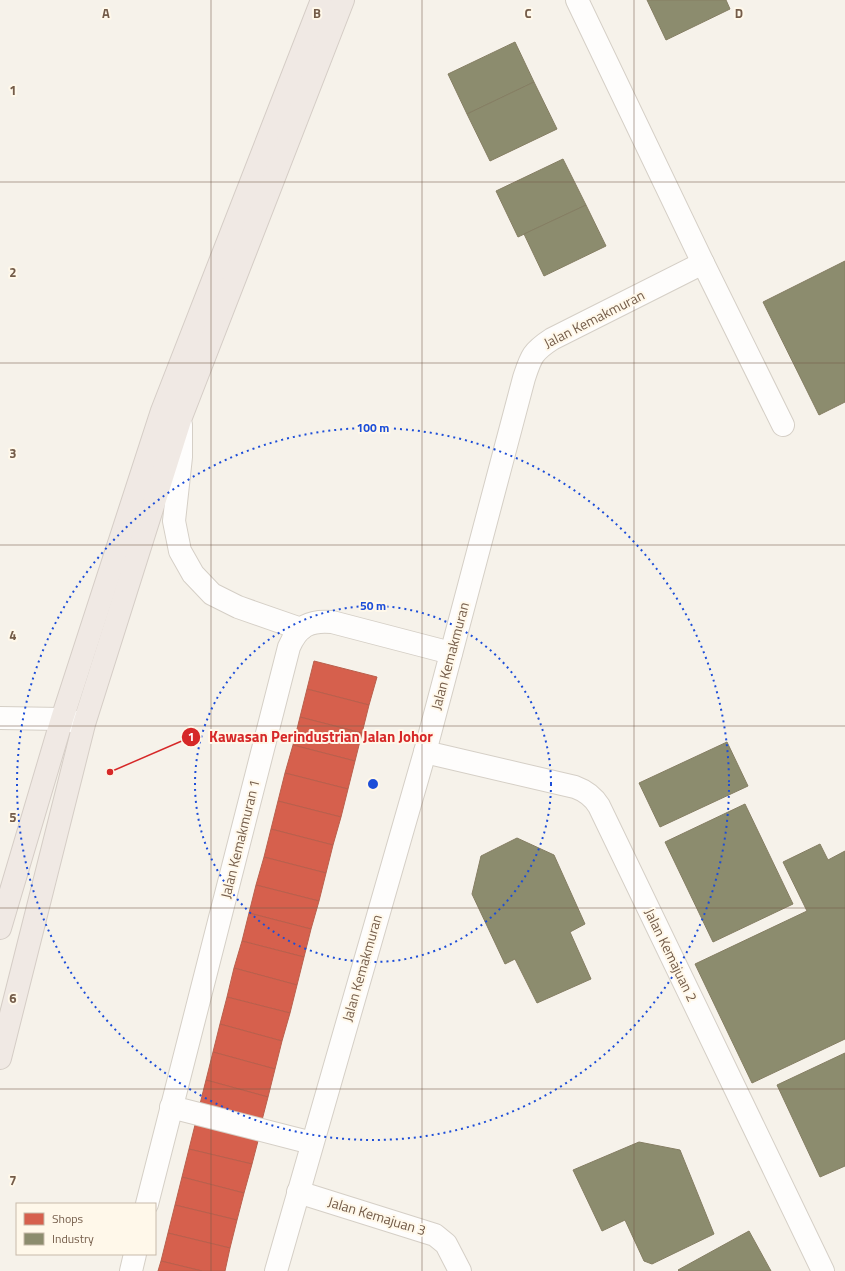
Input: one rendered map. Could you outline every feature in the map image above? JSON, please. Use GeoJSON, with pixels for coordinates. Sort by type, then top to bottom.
{"type":"FeatureCollection","features":[{"type":"Feature","properties":{"kind":"highway"},"geometry":{"type":"LineString","coordinates":[[0,928],[62,719],[162,411],[322,0]]}},
{"type":"Feature","properties":{"kind":"highway"},"geometry":{"type":"LineString","coordinates":[[0,1058],[84,724],[181,418],[343,0]]}},
{"type":"Feature","properties":{"kind":"street"},"geometry":{"type":"LineString","coordinates":[[577,0],[703,264],[783,425]]}},
{"type":"Feature","properties":{"kind":"street","name":"Jalan Kemakmuran"},"geometry":{"type":"LineString","coordinates":[[312,1143],[425,752],[530,358],[539,347],[552,339],[703,264]]}},
{"type":"Feature","properties":{"kind":"street"},"geometry":{"type":"LineString","coordinates":[[181,418],[180,457],[174,521],[180,551],[193,574],[212,594],[238,607],[300,629],[310,623],[321,621],[332,622],[451,653]]}},
{"type":"Feature","properties":{"kind":"street","name":"Jalan Kemakmuran 1"},"geometry":{"type":"LineString","coordinates":[[147,1203],[289,647],[293,637],[300,629]]}},
{"type":"Feature","properties":{"kind":"street"},"geometry":{"type":"LineString","coordinates":[[0,718],[62,719],[84,724]]}},
{"type":"Feature","properties":{"kind":"street","name":"Jalan Kemajuan 2"},"geometry":{"type":"LineString","coordinates":[[425,752],[575,787],[589,794],[595,800],[823,1271]]}},
{"type":"Feature","properties":{"kind":"street"},"geometry":{"type":"LineString","coordinates":[[171,1107],[312,1143],[276,1271]]}},
{"type":"Feature","properties":{"kind":"street","name":"Jalan Kemajuan 3"},"geometry":{"type":"LineString","coordinates":[[298,1192],[435,1235],[446,1244],[460,1271]]}},
{"type":"Feature","properties":{"kind":"street"},"geometry":{"type":"LineString","coordinates":[[131,1271],[135,1255]]}},
{"type":"Feature","properties":{"kind":"building: Shops"},"geometry":{"type":"Polygon","coordinates":[[[314,661],[377,677],[369,705],[307,689],[314,661]]]}},
{"type":"Feature","properties":{"kind":"building: Shops"},"geometry":{"type":"Polygon","coordinates":[[[307,689],[369,705],[362,733],[300,717],[307,689]]]}},
{"type":"Feature","properties":{"kind":"building: Shops"},"geometry":{"type":"Polygon","coordinates":[[[300,717],[362,733],[355,761],[293,745],[300,717]]]}},
{"type":"Feature","properties":{"kind":"building: Shops"},"geometry":{"type":"Polygon","coordinates":[[[293,745],[355,761],[348,789],[285,773],[293,745]]]}},
{"type":"Feature","properties":{"kind":"building: Shops"},"geometry":{"type":"Polygon","coordinates":[[[285,773],[348,789],[341,817],[278,801],[285,773]]]}},
{"type":"Feature","properties":{"kind":"building: Shops"},"geometry":{"type":"Polygon","coordinates":[[[278,801],[341,817],[333,845],[271,829],[278,801]]]}},
{"type":"Feature","properties":{"kind":"building: Shops"},"geometry":{"type":"Polygon","coordinates":[[[271,829],[333,845],[326,873],[264,857],[271,829]]]}},
{"type":"Feature","properties":{"kind":"building: Shops"},"geometry":{"type":"Polygon","coordinates":[[[264,857],[326,873],[319,901],[256,885],[264,857]]]}},
{"type":"Feature","properties":{"kind":"building: Shops"},"geometry":{"type":"Polygon","coordinates":[[[256,885],[319,901],[311,929],[249,913],[256,885]]]}},
{"type":"Feature","properties":{"kind":"building: Shops"},"geometry":{"type":"Polygon","coordinates":[[[249,913],[311,929],[304,957],[242,941],[249,913]]]}},
{"type":"Feature","properties":{"kind":"building: Shops"},"geometry":{"type":"Polygon","coordinates":[[[242,941],[304,957],[297,985],[234,968],[242,941]]]}},
{"type":"Feature","properties":{"kind":"building: Shops"},"geometry":{"type":"Polygon","coordinates":[[[234,968],[297,985],[290,1013],[227,997],[234,968]]]}},
{"type":"Feature","properties":{"kind":"building: Shops"},"geometry":{"type":"Polygon","coordinates":[[[227,997],[290,1013],[282,1041],[220,1024],[227,997]]]}},
{"type":"Feature","properties":{"kind":"building: Shops"},"geometry":{"type":"Polygon","coordinates":[[[220,1024],[282,1041],[275,1069],[213,1052],[220,1024]]]}},
{"type":"Feature","properties":{"kind":"building: Shops"},"geometry":{"type":"Polygon","coordinates":[[[213,1052],[275,1069],[268,1097],[206,1080],[213,1052]]]}},
{"type":"Feature","properties":{"kind":"building: Shops"},"geometry":{"type":"Polygon","coordinates":[[[206,1080],[268,1097],[261,1124],[199,1108],[206,1080]]]}},
{"type":"Feature","properties":{"kind":"building: Shops"},"geometry":{"type":"Polygon","coordinates":[[[196,1121],[259,1137],[252,1164],[189,1149],[196,1121]]]}},
{"type":"Feature","properties":{"kind":"building: Shops"},"geometry":{"type":"Polygon","coordinates":[[[189,1149],[252,1164],[244,1193],[182,1177],[189,1149]]]}},
{"type":"Feature","properties":{"kind":"building: Shops"},"geometry":{"type":"Polygon","coordinates":[[[182,1177],[244,1193],[237,1220],[175,1205],[182,1177]]]}},
{"type":"Feature","properties":{"kind":"building: Shops"},"geometry":{"type":"Polygon","coordinates":[[[175,1205],[237,1220],[230,1248],[168,1233],[175,1205]]]}},
{"type":"Feature","properties":{"kind":"building: Shops"},"geometry":{"type":"Polygon","coordinates":[[[168,1233],[230,1248],[225,1271],[202,1271],[161,1261],[168,1233]]]}},
{"type":"Feature","properties":{"kind":"building: Shops"},"geometry":{"type":"Polygon","coordinates":[[[161,1261],[202,1271],[158,1271],[161,1261]]]}},
{"type":"Feature","properties":{"kind":"building: Industry"},"geometry":{"type":"Polygon","coordinates":[[[647,0],[726,0],[730,9],[666,40],[647,0]]]}},
{"type":"Feature","properties":{"kind":"building: Industry"},"geometry":{"type":"Polygon","coordinates":[[[515,42],[534,82],[467,114],[448,74],[515,42]]]}},
{"type":"Feature","properties":{"kind":"building: Industry"},"geometry":{"type":"Polygon","coordinates":[[[534,82],[557,129],[490,161],[467,114],[534,82]]]}},
{"type":"Feature","properties":{"kind":"building: Industry"},"geometry":{"type":"Polygon","coordinates":[[[563,159],[586,205],[518,237],[496,191],[563,159]]]}},
{"type":"Feature","properties":{"kind":"building: Industry"},"geometry":{"type":"Polygon","coordinates":[[[586,205],[606,246],[544,276],[524,234],[586,205]]]}},
{"type":"Feature","properties":{"kind":"building: Industry"},"geometry":{"type":"Polygon","coordinates":[[[845,261],[845,402],[819,415],[763,302],[845,261]]]}},
{"type":"Feature","properties":{"kind":"building: Industry"},"geometry":{"type":"Polygon","coordinates":[[[727,742],[748,786],[660,827],[639,783],[727,742]]]}},
{"type":"Feature","properties":{"kind":"building: Industry"},"geometry":{"type":"Polygon","coordinates":[[[745,804],[793,904],[713,942],[665,842],[745,804]]]}},
{"type":"Feature","properties":{"kind":"building: Industry"},"geometry":{"type":"Polygon","coordinates":[[[517,838],[554,855],[585,924],[570,932],[591,979],[537,1003],[515,959],[505,964],[472,894],[481,856],[517,838]]]}},
{"type":"Feature","properties":{"kind":"building: Industry"},"geometry":{"type":"Polygon","coordinates":[[[820,844],[828,860],[845,851],[845,1039],[752,1083],[695,964],[807,911],[783,862],[820,844]]]}},
{"type":"Feature","properties":{"kind":"building: Industry"},"geometry":{"type":"Polygon","coordinates":[[[845,1053],[845,1166],[820,1177],[777,1085],[845,1053]]]}},
{"type":"Feature","properties":{"kind":"building: Industry"},"geometry":{"type":"Polygon","coordinates":[[[639,1142],[680,1150],[714,1234],[652,1264],[644,1261],[625,1220],[602,1231],[573,1170],[639,1142]]]}},
{"type":"Feature","properties":{"kind":"building: Industry"},"geometry":{"type":"Polygon","coordinates":[[[749,1231],[771,1271],[678,1270],[749,1231]]]}},
{"type":"Feature","properties":{"kind":"place","name":"Kawasan Perindustrian Jalan Johor"},"geometry":{"type":"Point","coordinates":[110,772]}}]}
